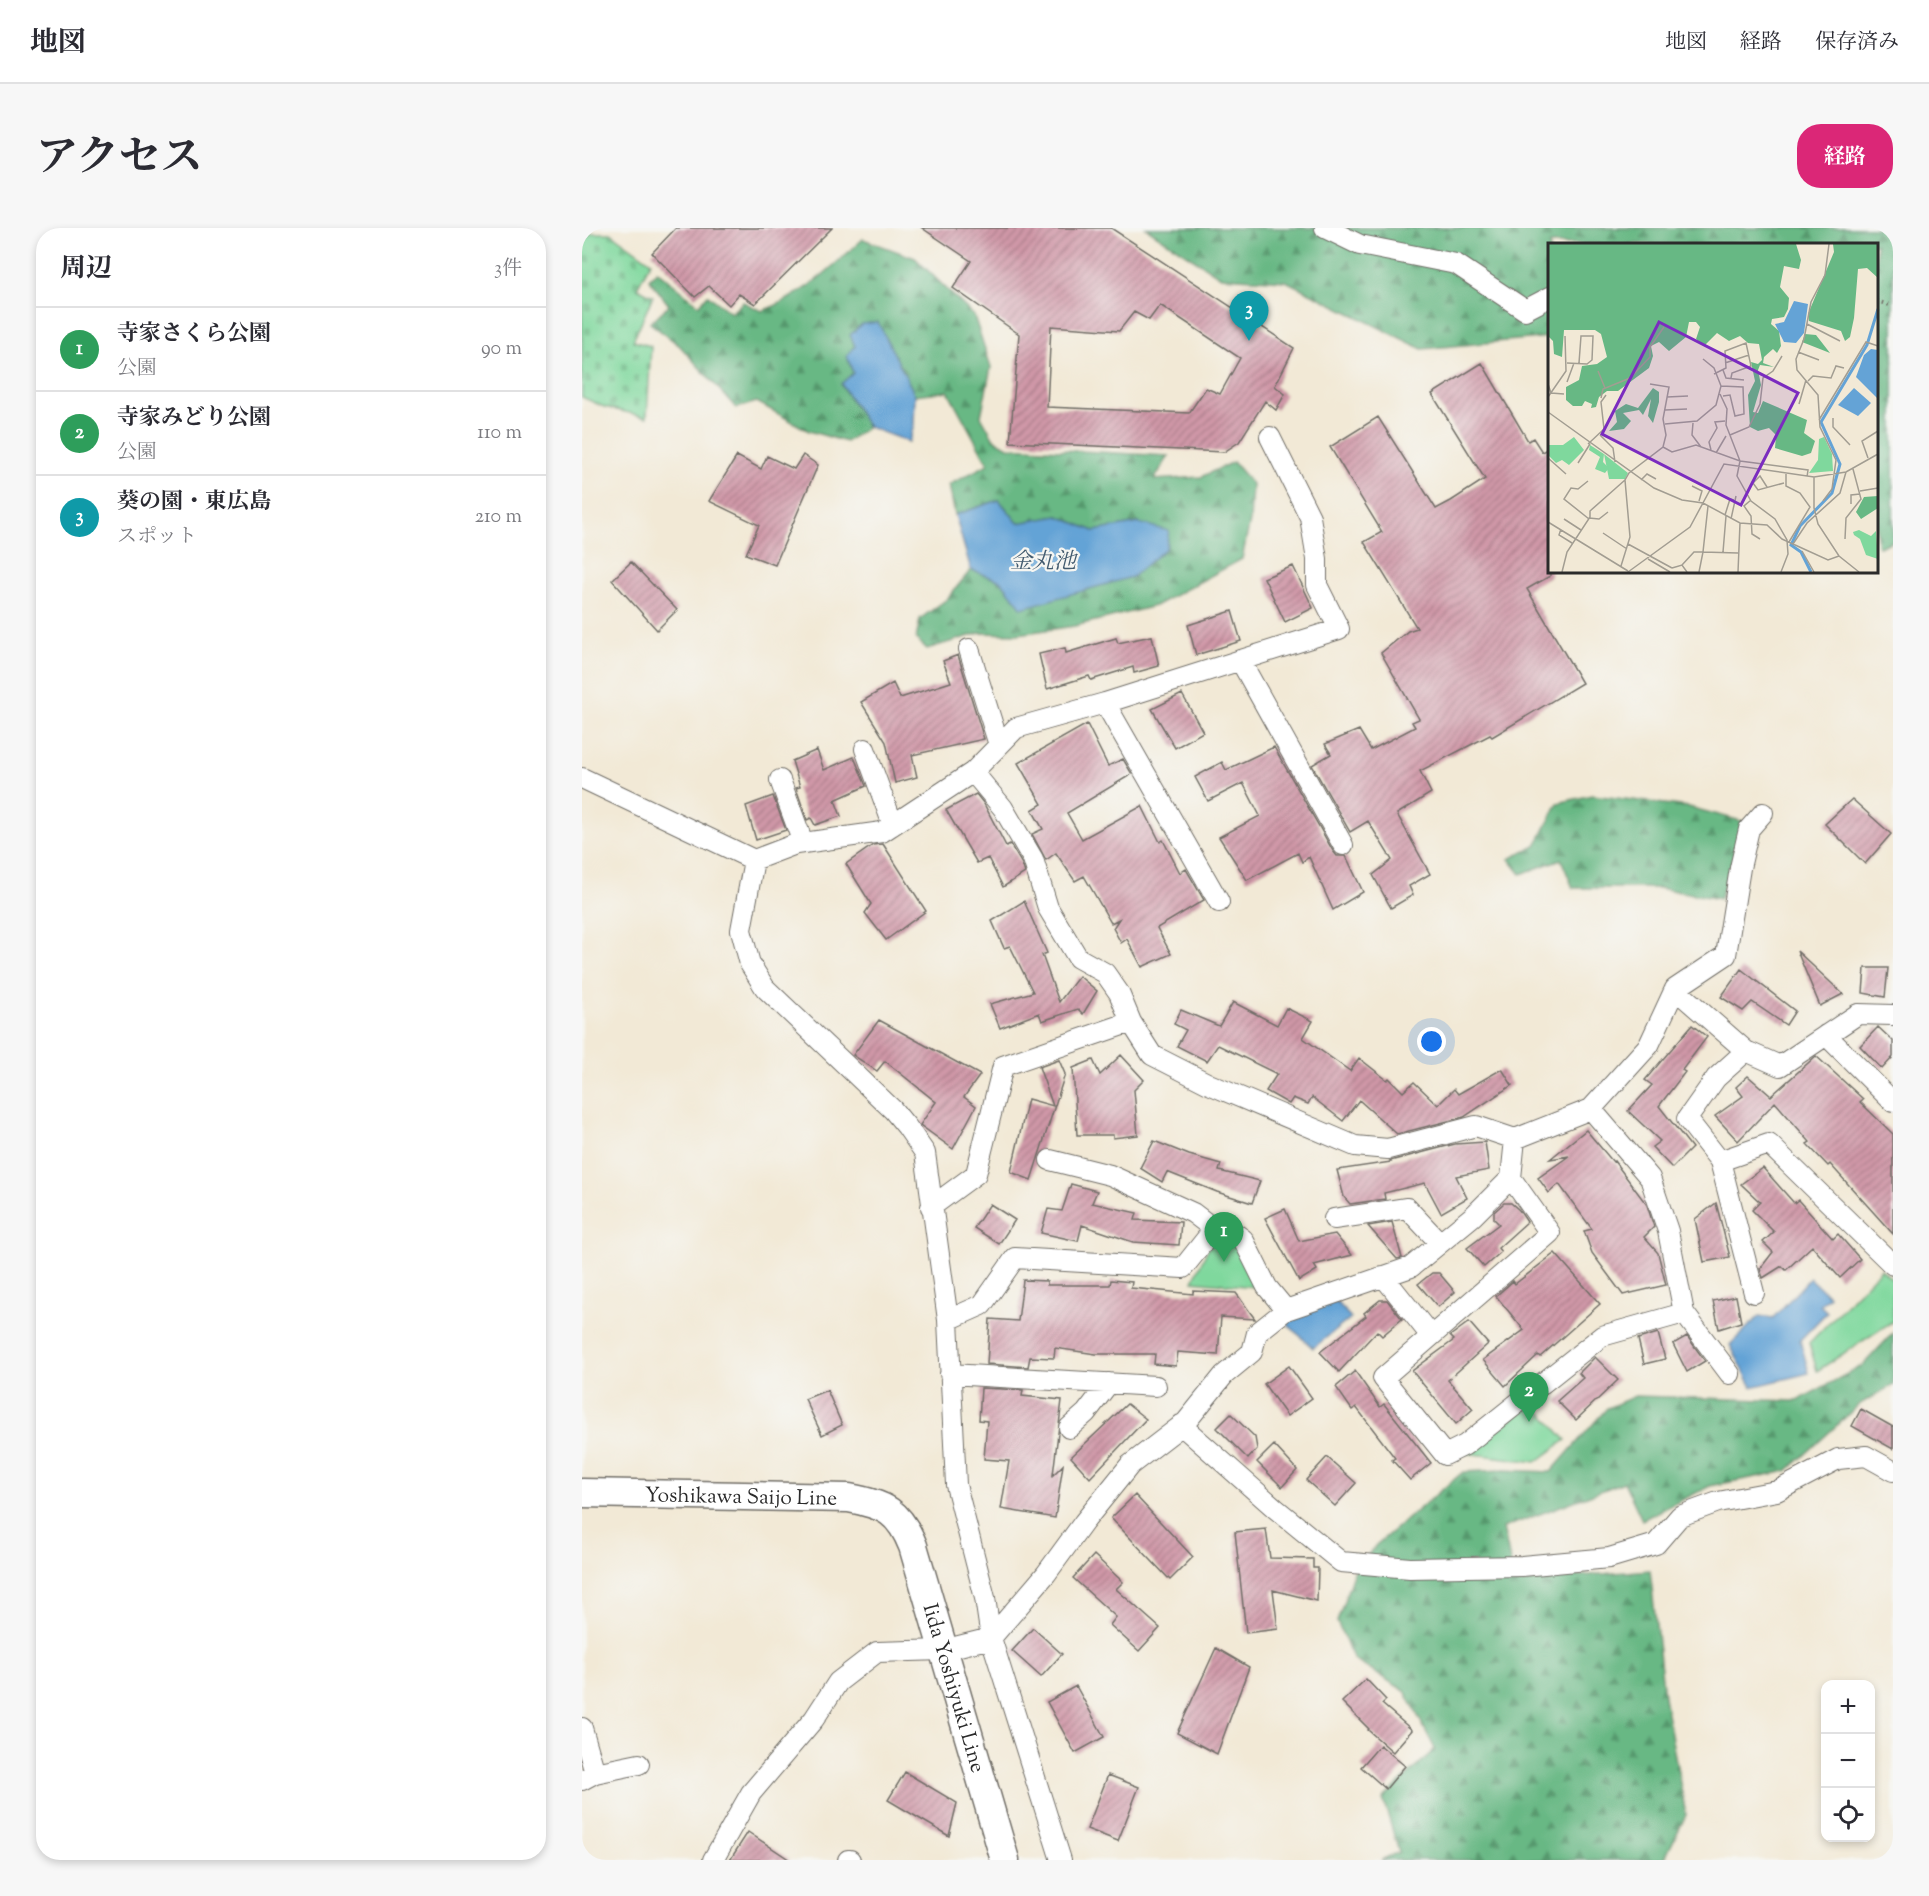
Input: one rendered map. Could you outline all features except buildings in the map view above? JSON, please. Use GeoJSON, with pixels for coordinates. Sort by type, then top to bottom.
{"type":"FeatureCollection","features":[{"type":"Feature","properties":{"kind":"main road","name":"Yoshikawa Saijo Line"},"geometry":{"type":"LineString","coordinates":[[582,1493],[849,1498],[874,1503],[897,1516]]}},
{"type":"Feature","properties":{"kind":"main road","name":"Iida Yoshiyuki Line"},"geometry":{"type":"LineString","coordinates":[[897,1516],[908,1531],[914,1546],[1005,1860]]}},
{"type":"Feature","properties":{"kind":"street"},"geometry":{"type":"LineString","coordinates":[[1325,228],[1360,245],[1456,264],[1525,310],[1548,298]]}},
{"type":"Feature","properties":{"kind":"street"},"geometry":{"type":"LineString","coordinates":[[582,778],[754,860],[803,843],[882,832],[973,772],[1016,728],[1105,703],[1339,629],[1317,585],[1317,559],[1310,517],[1270,437]]}},
{"type":"Feature","properties":{"kind":"street"},"geometry":{"type":"LineString","coordinates":[[969,649],[999,745]]}},
{"type":"Feature","properties":{"kind":"street"},"geometry":{"type":"LineString","coordinates":[[1240,660],[1343,845]]}},
{"type":"Feature","properties":{"kind":"street"},"geometry":{"type":"LineString","coordinates":[[1105,703],[1220,902]]}},
{"type":"Feature","properties":{"kind":"street"},"geometry":{"type":"LineString","coordinates":[[865,749],[893,825]]}},
{"type":"Feature","properties":{"kind":"street"},"geometry":{"type":"LineString","coordinates":[[973,772],[1003,808],[1033,859],[1048,909],[1078,958],[1105,973],[1119,993],[1131,1022],[1152,1056],[1209,1084],[1355,1146],[1388,1149],[1476,1126],[1515,1139],[1591,1108],[1649,1045],[1675,990],[1726,956],[1740,868],[1749,829],[1763,813]]}},
{"type":"Feature","properties":{"kind":"street"},"geometry":{"type":"LineString","coordinates":[[780,780],[803,843]]}},
{"type":"Feature","properties":{"kind":"street"},"geometry":{"type":"LineString","coordinates":[[754,860],[741,930],[750,964],[765,988],[893,1110],[925,1153],[948,1320],[956,1485],[985,1598],[991,1638],[1061,1860]]}},
{"type":"Feature","properties":{"kind":"street"},"geometry":{"type":"LineString","coordinates":[[1675,990],[1746,1051],[1780,1066],[1858,1014],[1893,1015]]}},
{"type":"Feature","properties":{"kind":"street"},"geometry":{"type":"LineString","coordinates":[[931,1207],[976,1174],[1003,1066],[1131,1022]]}},
{"type":"Feature","properties":{"kind":"street"},"geometry":{"type":"LineString","coordinates":[[1826,1035],[1893,1102]]}},
{"type":"Feature","properties":{"kind":"street"},"geometry":{"type":"LineString","coordinates":[[1746,1051],[1716,1078],[1687,1119],[1720,1161],[1754,1293]]}},
{"type":"Feature","properties":{"kind":"street"},"geometry":{"type":"LineString","coordinates":[[1591,1108],[1650,1178],[1668,1231],[1684,1313],[1730,1374]]}},
{"type":"Feature","properties":{"kind":"street"},"geometry":{"type":"LineString","coordinates":[[713,1860],[752,1793],[814,1719],[838,1682],[877,1652],[943,1650],[991,1638],[1046,1574],[1130,1465],[1181,1425],[1224,1375],[1252,1352],[1257,1333],[1286,1311],[1411,1267],[1473,1216],[1511,1178],[1515,1139]]}},
{"type":"Feature","properties":{"kind":"street"},"geometry":{"type":"LineString","coordinates":[[1720,1161],[1769,1144],[1893,1265]]}},
{"type":"Feature","properties":{"kind":"street"},"geometry":{"type":"LineString","coordinates":[[1050,1160],[1110,1175],[1193,1213],[1214,1229],[1228,1228],[1243,1239],[1268,1287],[1286,1311]]}},
{"type":"Feature","properties":{"kind":"street"},"geometry":{"type":"LineString","coordinates":[[1511,1178],[1550,1233],[1383,1378],[1445,1455],[1465,1445],[1602,1336],[1684,1313]]}},
{"type":"Feature","properties":{"kind":"street"},"geometry":{"type":"LineString","coordinates":[[1335,1219],[1407,1208],[1440,1243]]}},
{"type":"Feature","properties":{"kind":"street"},"geometry":{"type":"LineString","coordinates":[[948,1320],[982,1305],[1015,1258],[1183,1268],[1214,1229]]}},
{"type":"Feature","properties":{"kind":"street"},"geometry":{"type":"LineString","coordinates":[[1383,1276],[1431,1336]]}},
{"type":"Feature","properties":{"kind":"street"},"geometry":{"type":"LineString","coordinates":[[950,1374],[1156,1386]]}},
{"type":"Feature","properties":{"kind":"street"},"geometry":{"type":"LineString","coordinates":[[1069,1428],[1086,1413],[1109,1383]]}},
{"type":"Feature","properties":{"kind":"street"},"geometry":{"type":"LineString","coordinates":[[1181,1425],[1276,1509],[1341,1562],[1410,1568],[1522,1566],[1609,1558],[1656,1544],[1680,1516],[1718,1502],[1778,1491],[1838,1460],[1866,1456],[1893,1471]]}},
{"type":"Feature","properties":{"kind":"street"},"geometry":{"type":"LineString","coordinates":[[582,1728],[589,1776],[639,1764]]}},
{"type":"Feature","properties":{"kind":"path"},"geometry":{"type":"LineString","coordinates":[[1878,302],[1893,306]]}},
{"type":"Feature","properties":{"kind":"green space"},"geometry":{"type":"Polygon","coordinates":[[[1146,228],[1893,228],[1893,541],[1878,546],[1878,243],[1548,243],[1548,337],[1422,349],[1286,281],[1221,277],[1146,228]]]}},
{"type":"Feature","properties":{"kind":"green space"},"geometry":{"type":"Polygon","coordinates":[[[582,233],[611,233],[651,262],[637,288],[653,296],[633,341],[651,346],[647,417],[604,407],[582,397],[582,233]]]}},
{"type":"Feature","properties":{"kind":"green space"},"geometry":{"type":"Polygon","coordinates":[[[863,239],[915,258],[974,316],[991,367],[981,416],[994,439],[1008,447],[1169,456],[1154,480],[1201,477],[1233,462],[1252,484],[1250,521],[1242,559],[1155,606],[1075,626],[1018,634],[980,633],[927,649],[916,639],[920,619],[947,599],[971,570],[1001,581],[1139,523],[1094,531],[1058,516],[1018,523],[999,500],[955,515],[949,485],[988,464],[948,391],[915,395],[900,365],[855,346],[847,356],[853,373],[841,385],[868,427],[846,442],[809,431],[757,402],[736,408],[680,346],[650,323],[669,305],[649,279],[657,271],[699,305],[708,295],[731,313],[743,302],[762,311],[777,305],[803,289],[863,239]]]}},
{"type":"Feature","properties":{"kind":"green space"},"geometry":{"type":"Polygon","coordinates":[[[1592,795],[1689,807],[1745,822],[1720,899],[1659,888],[1573,888],[1561,859],[1521,874],[1509,859],[1536,846],[1558,803],[1592,795]]]}},
{"type":"Feature","properties":{"kind":"green space"},"geometry":{"type":"Polygon","coordinates":[[[1228,1237],[1245,1260],[1255,1287],[1193,1281],[1212,1240],[1228,1237]]]}},
{"type":"Feature","properties":{"kind":"green space"},"geometry":{"type":"Polygon","coordinates":[[[1881,1269],[1893,1280],[1893,1321],[1817,1371],[1809,1343],[1881,1269]]]}},
{"type":"Feature","properties":{"kind":"green space"},"geometry":{"type":"Polygon","coordinates":[[[1893,1333],[1893,1385],[1860,1404],[1787,1471],[1710,1486],[1642,1520],[1624,1482],[1503,1528],[1515,1584],[1564,1577],[1650,1570],[1664,1697],[1686,1815],[1664,1860],[1381,1860],[1399,1852],[1383,1799],[1435,1749],[1405,1691],[1354,1660],[1337,1622],[1353,1574],[1376,1545],[1463,1472],[1503,1470],[1551,1472],[1607,1408],[1635,1396],[1797,1401],[1862,1366],[1893,1333]]]}},
{"type":"Feature","properties":{"kind":"green space"},"geometry":{"type":"Polygon","coordinates":[[[1533,1403],[1566,1440],[1536,1462],[1465,1453],[1533,1403]]]}},
{"type":"Feature","properties":{"kind":"water"},"geometry":{"type":"Polygon","coordinates":[[[878,322],[915,395],[914,425],[909,442],[868,427],[841,384],[853,373],[847,356],[855,346],[850,335],[862,324],[878,322]]]}},
{"type":"Feature","properties":{"kind":"water","name":"金丸池"},"geometry":{"type":"Polygon","coordinates":[[[999,500],[1018,523],[1058,516],[1094,531],[1139,523],[1169,531],[1166,548],[1132,577],[1022,608],[1001,581],[971,570],[955,515],[999,500]]]}},
{"type":"Feature","properties":{"kind":"water"},"geometry":{"type":"Polygon","coordinates":[[[1810,1278],[1829,1296],[1820,1305],[1827,1312],[1800,1340],[1809,1373],[1752,1387],[1730,1345],[1759,1316],[1773,1318],[1810,1278]]]}},
{"type":"Feature","properties":{"kind":"water"},"geometry":{"type":"Polygon","coordinates":[[[1336,1301],[1351,1318],[1313,1348],[1284,1321],[1312,1307],[1336,1301]]]}},
{"type":"Feature","properties":{"kind":"place","name":"葵の園・東広島"},"geometry":{"type":"Point","coordinates":[1249,341]}},
{"type":"Feature","properties":{"kind":"place","name":"寺家さくら公園"},"geometry":{"type":"Point","coordinates":[1224,1262]}},
{"type":"Feature","properties":{"kind":"place","name":"寺家みどり公園"},"geometry":{"type":"Point","coordinates":[1529,1422]}}]}
